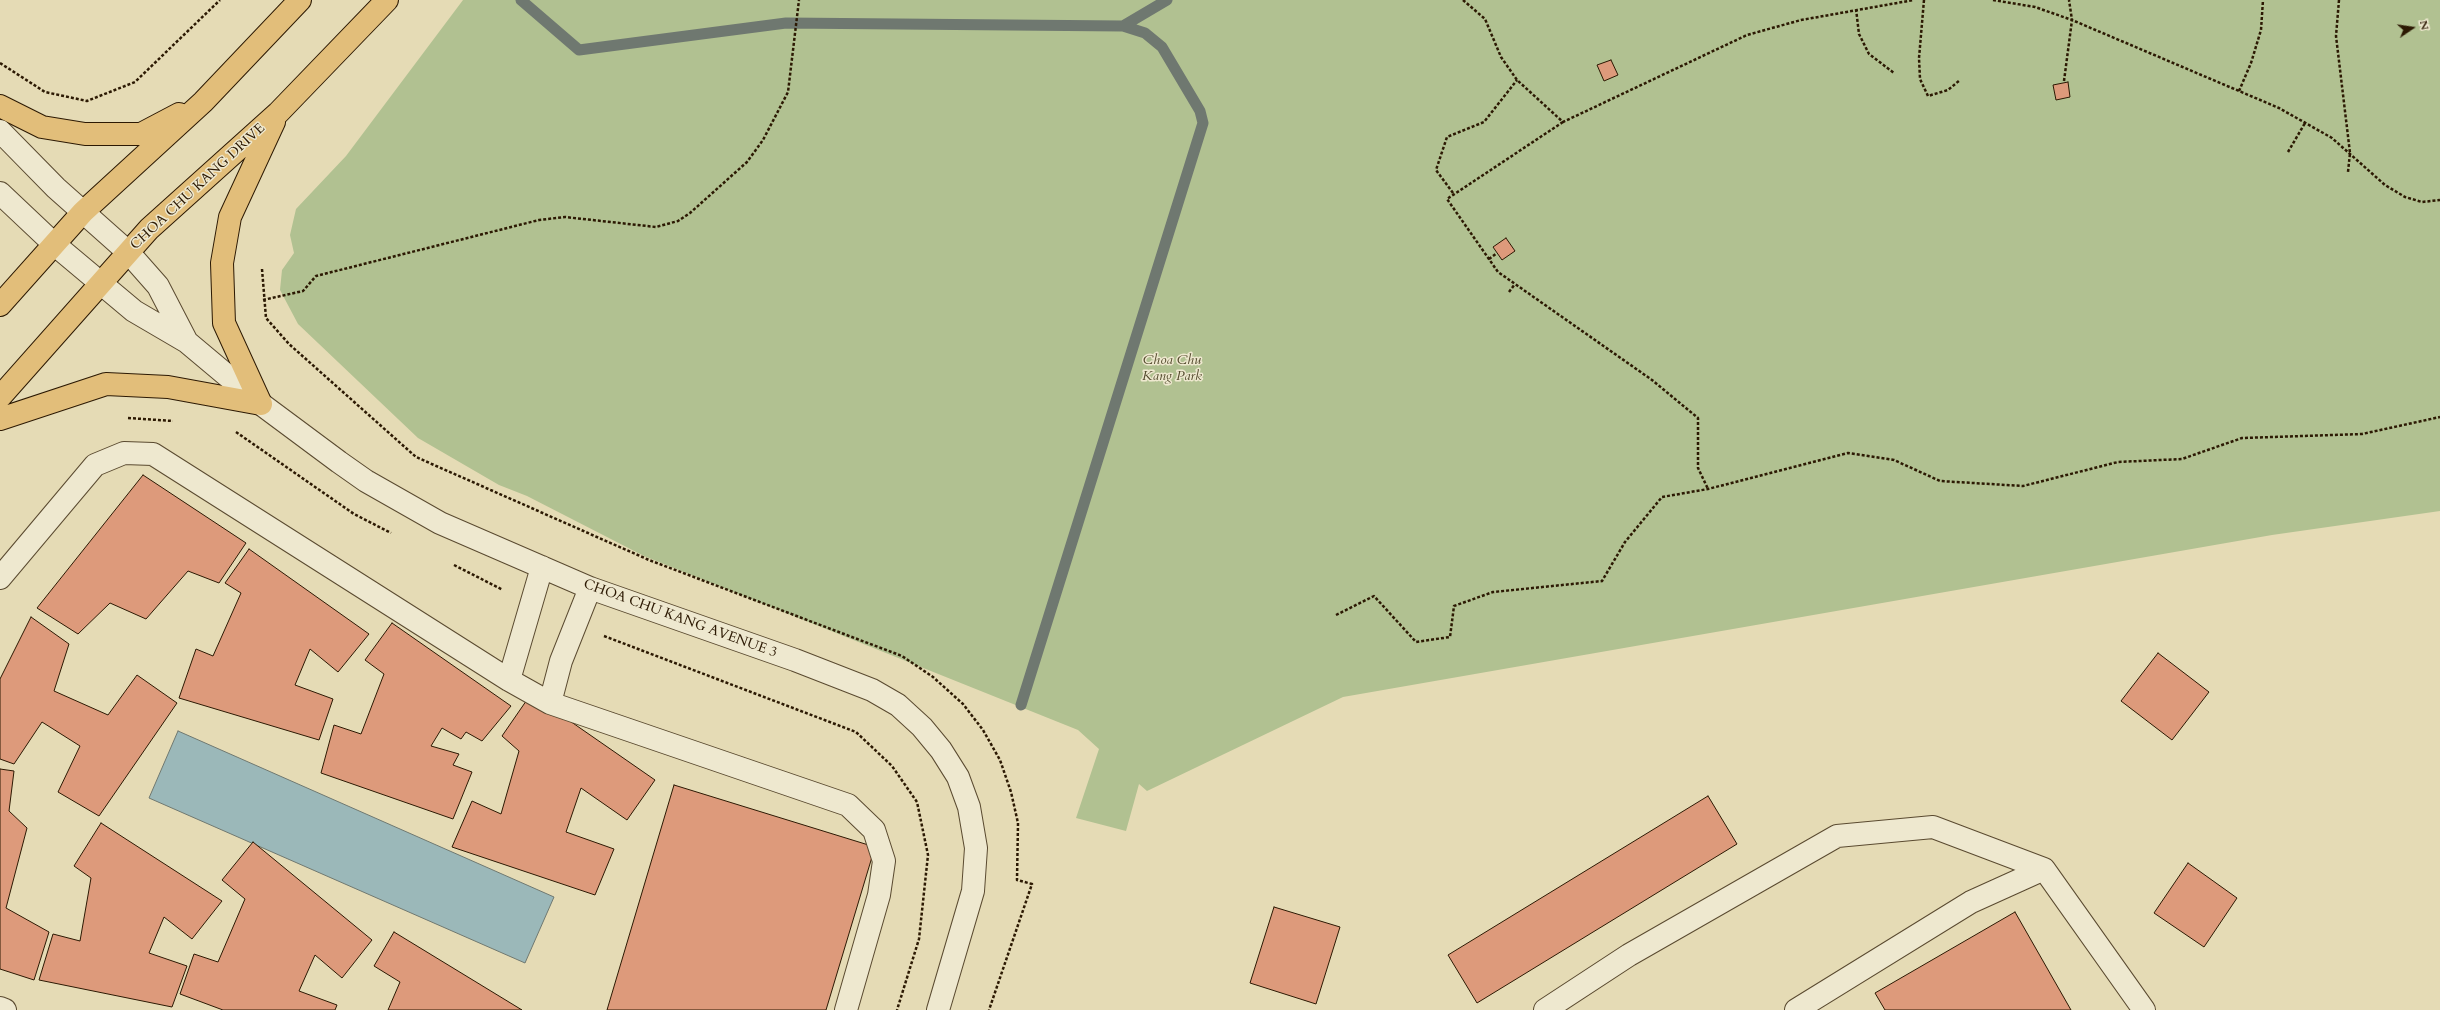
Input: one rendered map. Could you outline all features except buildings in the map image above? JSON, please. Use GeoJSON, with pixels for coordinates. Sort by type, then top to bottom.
{"type":"FeatureCollection","features":[{"type":"Feature","properties":{"kind":"main road"},"geometry":{"type":"LineString","coordinates":[[0,305],[83,212],[203,102],[300,0]]}},
{"type":"Feature","properties":{"kind":"main road","name":"CHOA CHU KANG DRIVE"},"geometry":{"type":"LineString","coordinates":[[0,397],[149,229],[278,113],[387,0]]}},
{"type":"Feature","properties":{"kind":"main road"},"geometry":{"type":"LineString","coordinates":[[0,106],[42,127],[85,134],[141,134],[203,102]]}},
{"type":"Feature","properties":{"kind":"main road"},"geometry":{"type":"LineString","coordinates":[[261,404],[224,323],[222,263],[230,217],[278,113]]}},
{"type":"Feature","properties":{"kind":"main road"},"geometry":{"type":"LineString","coordinates":[[0,419],[106,384],[168,387],[261,404]]}},
{"type":"Feature","properties":{"kind":"street","name":"CHOA CHU KANG AVENUE 3"},"geometry":{"type":"LineString","coordinates":[[0,131],[83,212],[128,252],[158,286],[187,342]]}},
{"type":"Feature","properties":{"kind":"street","name":"CHOA CHU KANG AVENUE 3"},"geometry":{"type":"LineString","coordinates":[[0,193],[54,244],[134,311],[187,342],[261,404],[366,481],[440,523],[590,588],[795,660],[872,690],[898,705],[922,727],[941,750],[958,777],[968,807],[976,848],[973,891],[938,1010]]}},
{"type":"Feature","properties":{"kind":"street"},"geometry":{"type":"LineString","coordinates":[[0,578],[95,465],[124,453],[153,454],[509,680],[550,703],[848,806],[874,830],[884,861],[880,895],[846,1010]]}},
{"type":"Feature","properties":{"kind":"street"},"geometry":{"type":"LineString","coordinates":[[509,680],[542,567]]}},
{"type":"Feature","properties":{"kind":"street"},"geometry":{"type":"LineString","coordinates":[[550,703],[561,661],[590,588]]}},
{"type":"Feature","properties":{"kind":"street"},"geometry":{"type":"LineString","coordinates":[[1545,1010],[1629,955],[1837,836],[1933,827],[2044,869],[2144,1010]]}},
{"type":"Feature","properties":{"kind":"street"},"geometry":{"type":"LineString","coordinates":[[1796,1010],[1971,902],[2044,869]]}},
{"type":"Feature","properties":{"kind":"street"},"geometry":{"type":"LineString","coordinates":[[0,1008],[5,1010]]}},
{"type":"Feature","properties":{"kind":"path"},"geometry":{"type":"LineString","coordinates":[[0,63],[45,92],[87,101],[134,82],[220,0]]}},
{"type":"Feature","properties":{"kind":"path"},"geometry":{"type":"LineString","coordinates":[[263,300],[303,291],[316,276],[539,220],[565,217],[646,226],[670,224],[690,213],[747,162],[763,140],[788,92],[799,0]]}},
{"type":"Feature","properties":{"kind":"path"},"geometry":{"type":"LineString","coordinates":[[1463,0],[1485,19],[1501,57],[1517,80],[1562,122]]}},
{"type":"Feature","properties":{"kind":"path"},"geometry":{"type":"LineString","coordinates":[[1708,489],[1698,468],[1698,418],[1652,380],[1498,272],[1447,199],[1453,193],[1562,122],[1747,35],[1801,20],[1887,2],[1914,0]]}},
{"type":"Feature","properties":{"kind":"path"},"geometry":{"type":"LineString","coordinates":[[1924,0],[1919,58],[1920,79],[1928,96],[1948,90],[1960,80]]}},
{"type":"Feature","properties":{"kind":"path"},"geometry":{"type":"LineString","coordinates":[[1993,0],[2034,6],[2072,20],[2279,108],[2332,138],[2385,185],[2405,197],[2422,202],[2440,200]]}},
{"type":"Feature","properties":{"kind":"path"},"geometry":{"type":"LineString","coordinates":[[2064,81],[2072,20],[2070,0]]}},
{"type":"Feature","properties":{"kind":"path"},"geometry":{"type":"LineString","coordinates":[[2239,91],[2251,63],[2261,30],[2262,0]]}},
{"type":"Feature","properties":{"kind":"path"},"geometry":{"type":"LineString","coordinates":[[2339,0],[2336,36],[2350,153],[2348,172]]}},
{"type":"Feature","properties":{"kind":"path"},"geometry":{"type":"LineString","coordinates":[[1856,9],[1859,34],[1869,54],[1894,73]]}},
{"type":"Feature","properties":{"kind":"path"},"geometry":{"type":"LineString","coordinates":[[1453,193],[1436,170],[1447,137],[1484,122],[1517,80]]}},
{"type":"Feature","properties":{"kind":"path"},"geometry":{"type":"LineString","coordinates":[[2288,152],[2305,123]]}},
{"type":"Feature","properties":{"kind":"path"},"geometry":{"type":"LineString","coordinates":[[1489,259],[1497,253]]}},
{"type":"Feature","properties":{"kind":"path"},"geometry":{"type":"LineString","coordinates":[[1509,292],[1515,284]]}},
{"type":"Feature","properties":{"kind":"path"},"geometry":{"type":"LineString","coordinates":[[1336,615],[1374,596],[1416,642],[1450,637],[1454,606],[1493,592],[1602,581],[1625,542],[1662,497],[1708,489],[1848,453],[1894,460],[1940,480],[2024,486],[2118,462],[2182,459],[2242,438],[2362,434],[2440,417]]}},
{"type":"Feature","properties":{"kind":"green space","name":"Choa Chu Kang Park"},"geometry":{"type":"Polygon","coordinates":[[[463,0],[2440,0],[2440,511],[2272,535],[1343,697],[1147,791],[1139,784],[1126,831],[1076,818],[1099,749],[1078,730],[644,556],[527,496],[499,485],[418,438],[298,324],[280,290],[282,270],[294,253],[290,235],[296,209],[346,156],[463,0]]]}},
{"type":"Feature","properties":{"kind":"water"},"geometry":{"type":"Polygon","coordinates":[[[178,731],[554,897],[525,963],[149,798],[178,731]]]}},
{"type":"Feature","properties":{"kind":"waterway"},"geometry":{"type":"LineString","coordinates":[[521,0],[579,50],[786,23],[1123,26],[1145,33],[1162,47],[1200,111],[1203,123],[1021,705]]}},
{"type":"Feature","properties":{"kind":"waterway"},"geometry":{"type":"LineString","coordinates":[[1123,26],[1167,0]]}}]}
